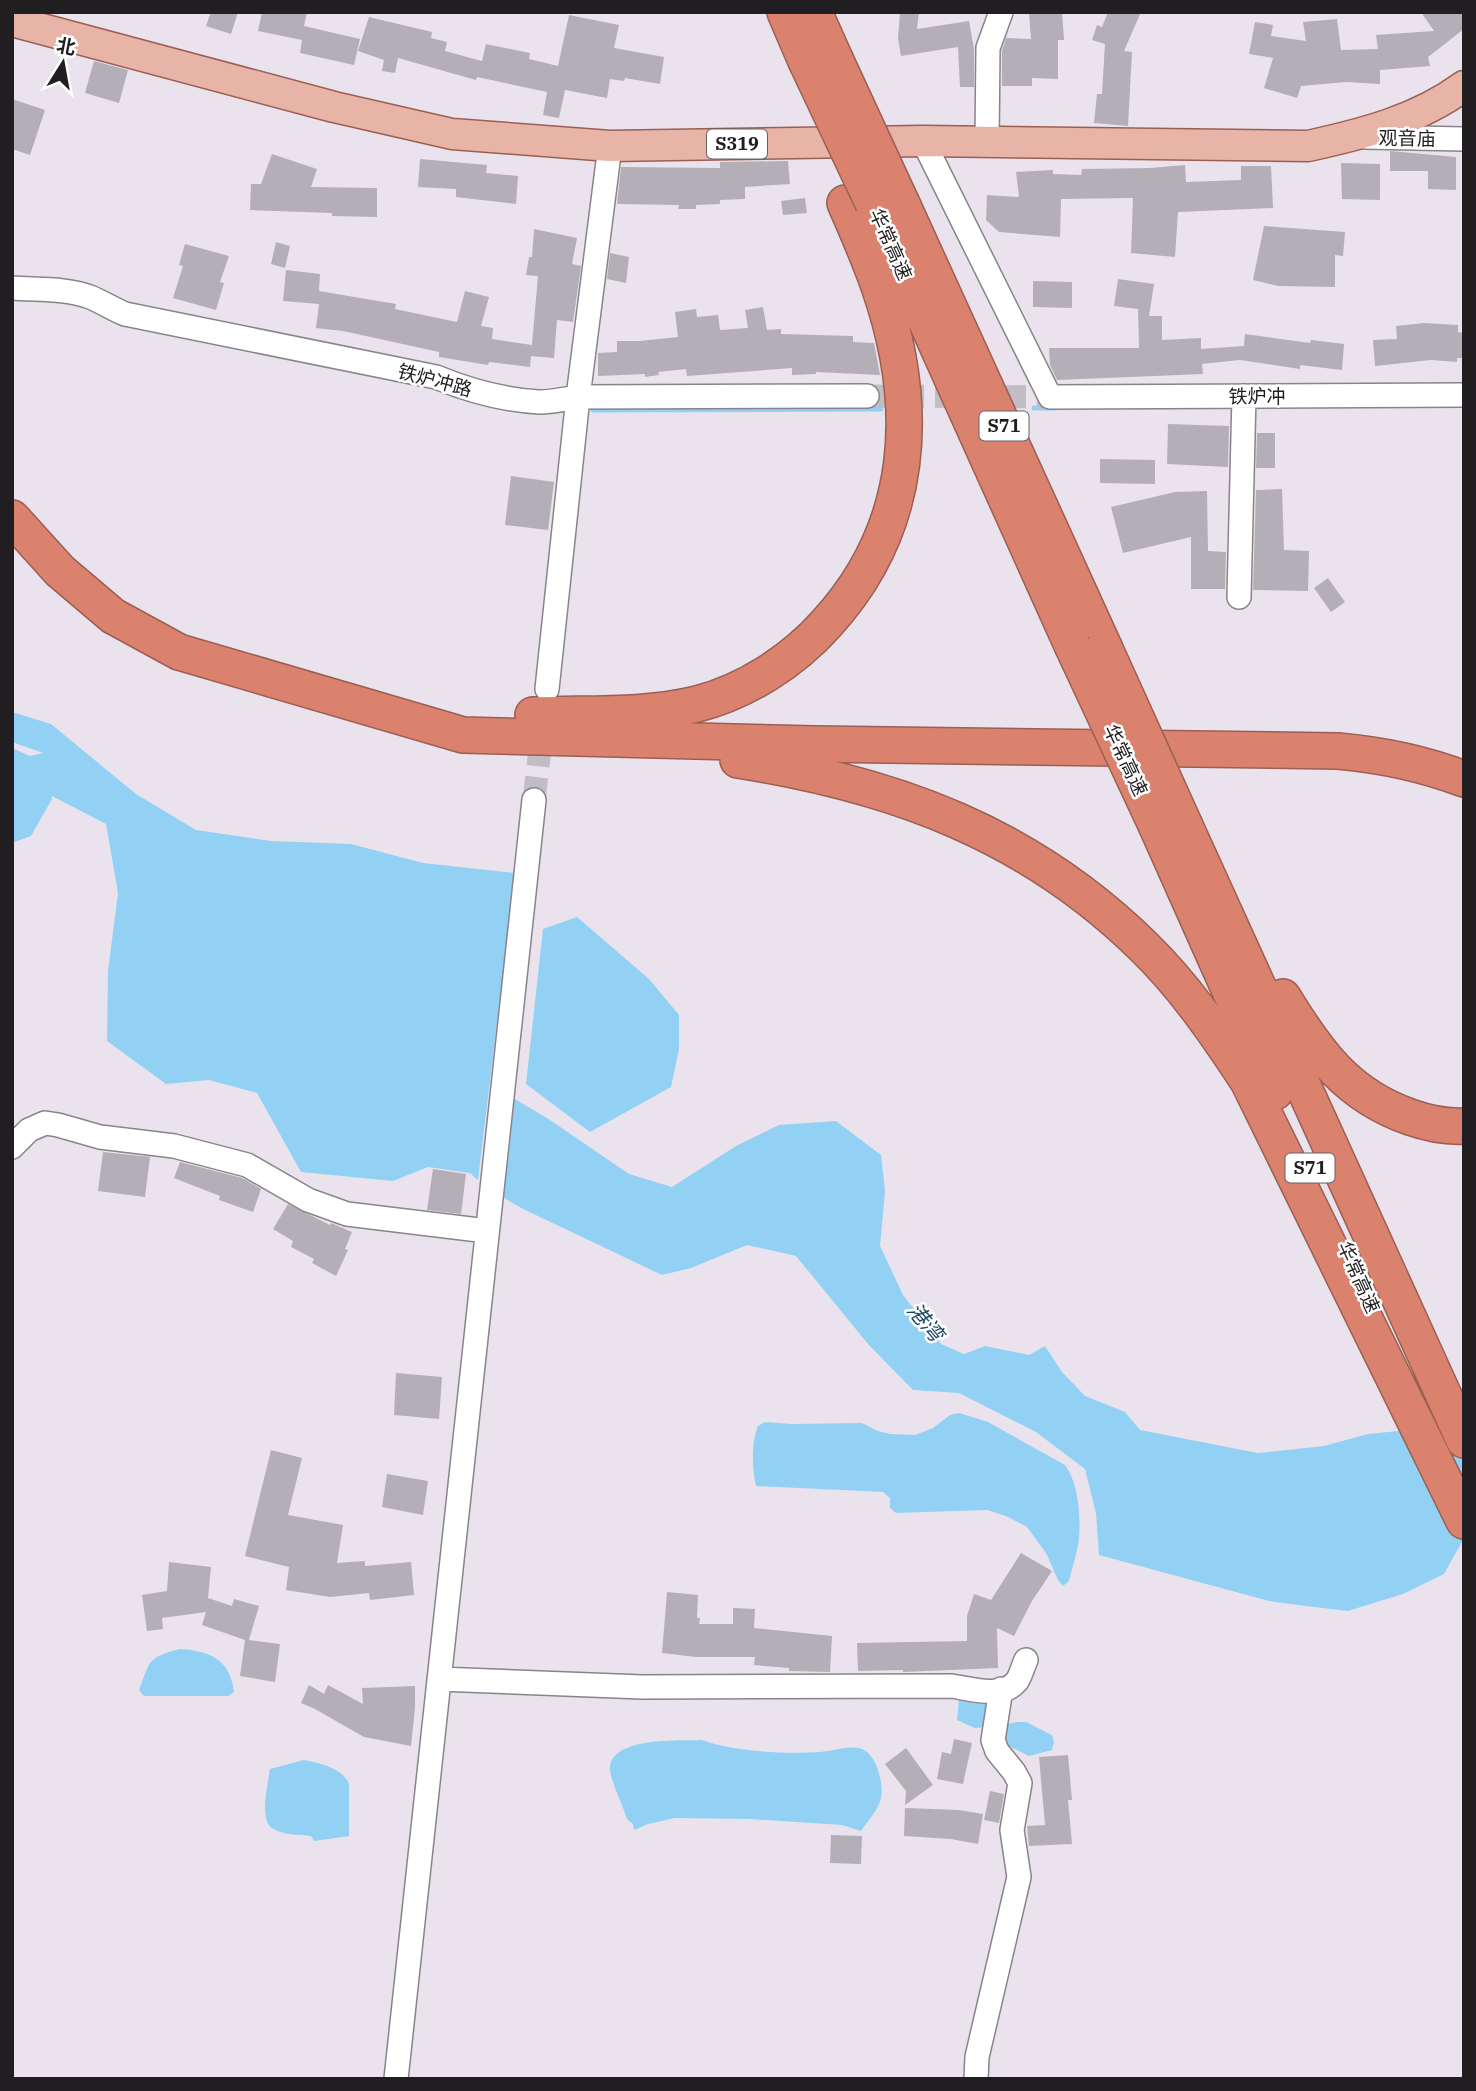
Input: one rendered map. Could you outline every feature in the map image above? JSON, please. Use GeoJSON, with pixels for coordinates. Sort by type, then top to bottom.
{"type":"FeatureCollection","features":[{"type":"Feature","properties":{"kind":"highway"},"geometry":{"type":"LineString","coordinates":[[466,726],[660,711],[699,704],[740,688],[783,663],[817,634],[847,601],[873,560],[890,522],[900,479],[904,435],[903,389],[895,345],[879,288],[873,203],[809,61],[769,12]]}},
{"type":"Feature","properties":{"kind":"highway","name":"华常高速"},"geometry":{"type":"LineString","coordinates":[[785,12],[873,203],[1098,647],[1464,1440]]}},
{"type":"Feature","properties":{"kind":"highway","name":"华常高速"},"geometry":{"type":"LineString","coordinates":[[809,61],[814,12]]}},
{"type":"Feature","properties":{"kind":"highway","name":"华常高速"},"geometry":{"type":"LineString","coordinates":[[873,203],[1004,427],[1071,548],[1098,647]]}},
{"type":"Feature","properties":{"kind":"highway"},"geometry":{"type":"LineString","coordinates":[[12,500],[70,560],[123,603],[184,638],[466,726],[815,744],[1338,751],[1384,755],[1431,766],[1464,779]]}},
{"type":"Feature","properties":{"kind":"highway"},"geometry":{"type":"LineString","coordinates":[[12,518],[60,571],[113,616],[179,652],[466,726],[714,756],[777,766],[855,784],[926,806],[991,835],[1049,870],[1098,906],[1145,948],[1218,1035],[1248,1081],[1464,1521]]}},
{"type":"Feature","properties":{"kind":"highway"},"geometry":{"type":"LineString","coordinates":[[1098,647],[1181,826],[1306,1035],[1330,1065],[1354,1088],[1385,1108],[1419,1120],[1452,1127],[1464,1126]]}},
{"type":"Feature","properties":{"kind":"highway"},"geometry":{"type":"LineString","coordinates":[[466,726],[623,725],[1342,737],[1395,743],[1443,755],[1464,764]]}},
{"type":"Feature","properties":{"kind":"highway","name":"华常高速"},"geometry":{"type":"LineString","coordinates":[[1181,826],[1464,1510]]}},
{"type":"Feature","properties":{"kind":"main road","name":"S319"},"geometry":{"type":"LineString","coordinates":[[12,21],[334,107],[452,134],[610,146],[923,141],[1308,146],[1351,137],[1404,120],[1464,86]]}},
{"type":"Feature","properties":{"kind":"street"},"geometry":{"type":"LineString","coordinates":[[987,142],[988,48],[1001,12]]}},
{"type":"Feature","properties":{"kind":"street","name":"观音庙"},"geometry":{"type":"LineString","coordinates":[[1351,137],[1464,139]]}},
{"type":"Feature","properties":{"kind":"street","name":"铁炉冲"},"geometry":{"type":"LineString","coordinates":[[923,141],[1050,397],[1244,407],[1464,395]]}},
{"type":"Feature","properties":{"kind":"street"},"geometry":{"type":"LineString","coordinates":[[547,689],[578,397],[610,146]]}},
{"type":"Feature","properties":{"kind":"street","name":"铁炉冲路"},"geometry":{"type":"LineString","coordinates":[[12,288],[75,292],[125,314],[436,377],[497,397],[542,402],[578,397],[867,396]]}},
{"type":"Feature","properties":{"kind":"street"},"geometry":{"type":"LineString","coordinates":[[1239,597],[1244,407]]}},
{"type":"Feature","properties":{"kind":"street"},"geometry":{"type":"LineString","coordinates":[[397,2079],[534,800]]}},
{"type":"Feature","properties":{"kind":"street"},"geometry":{"type":"LineString","coordinates":[[12,1147],[29,1130],[45,1124],[58,1125],[100,1137],[174,1146],[247,1165],[309,1200],[347,1213],[488,1231]]}},
{"type":"Feature","properties":{"kind":"street"},"geometry":{"type":"LineString","coordinates":[[439,1679],[642,1687],[952,1686],[988,1691],[1008,1688],[1017,1680],[1026,1660]]}},
{"type":"Feature","properties":{"kind":"street"},"geometry":{"type":"LineString","coordinates":[[976,2079],[977,2057],[1019,1877],[1012,1830],[1020,1783],[997,1751],[993,1740],[1000,1689]]}},
{"type":"Feature","properties":{"kind":"water"},"geometry":{"type":"Polygon","coordinates":[[[12,712],[51,724],[136,794],[196,830],[271,841],[351,844],[423,863],[515,873],[478,1180],[470,1173],[428,1167],[393,1181],[301,1172],[257,1093],[209,1080],[166,1084],[107,1041],[108,971],[118,893],[106,824],[52,796],[31,836],[12,843],[12,748],[30,756],[43,753],[12,742],[12,712]]]}},
{"type":"Feature","properties":{"kind":"water"},"geometry":{"type":"Polygon","coordinates":[[[577,917],[649,979],[679,1015],[679,1049],[671,1087],[590,1132],[526,1084],[543,929],[577,917]]]}},
{"type":"Feature","properties":{"kind":"water"},"geometry":{"type":"Polygon","coordinates":[[[505,1093],[629,1174],[672,1187],[736,1146],[779,1125],[836,1121],[881,1155],[885,1191],[880,1246],[903,1295],[941,1344],[964,1354],[985,1346],[1029,1355],[1045,1346],[1062,1372],[1085,1396],[1125,1412],[1140,1430],[1258,1453],[1324,1446],[1368,1434],[1445,1422],[1464,1409],[1464,1538],[1444,1574],[1403,1594],[1348,1611],[1269,1601],[1099,1555],[1096,1513],[1085,1469],[1036,1432],[959,1393],[913,1390],[868,1344],[796,1256],[747,1245],[691,1268],[662,1275],[521,1208],[494,1192],[505,1093]]]}},
{"type":"Feature","properties":{"kind":"water"},"geometry":{"type":"Polygon","coordinates":[[[959,1413],[988,1422],[1065,1465],[1073,1480],[1078,1500],[1080,1529],[1069,1581],[1063,1586],[1046,1553],[1027,1527],[1006,1516],[987,1510],[896,1513],[890,1508],[890,1498],[883,1492],[756,1486],[754,1440],[758,1426],[765,1422],[862,1423],[890,1434],[915,1435],[933,1428],[950,1415],[959,1413]]]}},
{"type":"Feature","properties":{"kind":"water"},"geometry":{"type":"Polygon","coordinates":[[[180,1649],[201,1652],[217,1659],[228,1672],[234,1692],[228,1696],[144,1696],[139,1690],[151,1662],[161,1655],[180,1649]]]}},
{"type":"Feature","properties":{"kind":"water"},"geometry":{"type":"Polygon","coordinates":[[[959,1699],[993,1704],[986,1727],[975,1728],[957,1720],[959,1699]]]}},
{"type":"Feature","properties":{"kind":"water"},"geometry":{"type":"Polygon","coordinates":[[[1026,1722],[1052,1735],[1052,1750],[1029,1756],[1005,1744],[1003,1725],[1026,1722]]]}},
{"type":"Feature","properties":{"kind":"water"},"geometry":{"type":"Polygon","coordinates":[[[702,1740],[744,1750],[776,1752],[820,1752],[849,1748],[864,1750],[874,1761],[880,1776],[880,1802],[861,1831],[842,1825],[750,1819],[675,1818],[634,1830],[633,1824],[627,1819],[611,1776],[612,1760],[632,1746],[662,1741],[702,1740]]]}},
{"type":"Feature","properties":{"kind":"water"},"geometry":{"type":"Polygon","coordinates":[[[304,1760],[330,1767],[346,1778],[349,1784],[349,1836],[314,1841],[311,1836],[281,1832],[268,1824],[265,1801],[270,1769],[304,1760]]]}},
{"type":"Feature","properties":{"kind":"building"},"geometry":{"type":"Polygon","coordinates":[[[211,12],[238,12],[231,34],[206,26],[211,12]]]}},
{"type":"Feature","properties":{"kind":"building"},"geometry":{"type":"Polygon","coordinates":[[[262,12],[307,12],[304,26],[360,39],[354,65],[300,53],[302,40],[258,31],[262,12]]]}},
{"type":"Feature","properties":{"kind":"building"},"geometry":{"type":"Polygon","coordinates":[[[900,12],[919,12],[917,29],[969,21],[974,49],[974,87],[960,87],[958,47],[901,56],[898,38],[900,12]]]}},
{"type":"Feature","properties":{"kind":"building"},"geometry":{"type":"Polygon","coordinates":[[[1029,12],[1062,12],[1064,40],[1058,40],[1058,79],[1032,78],[1032,86],[1002,86],[1002,51],[1006,38],[1031,39],[1029,12]]]}},
{"type":"Feature","properties":{"kind":"building"},"geometry":{"type":"Polygon","coordinates":[[[1108,12],[1141,12],[1124,51],[1132,52],[1128,126],[1094,123],[1097,94],[1102,94],[1105,44],[1092,40],[1097,25],[1102,27],[1108,12]]]}},
{"type":"Feature","properties":{"kind":"building"},"geometry":{"type":"Polygon","coordinates":[[[1421,12],[1464,12],[1464,29],[1428,57],[1430,66],[1380,70],[1380,84],[1346,82],[1301,86],[1297,98],[1264,88],[1273,58],[1249,54],[1255,22],[1273,25],[1271,36],[1306,41],[1303,22],[1337,19],[1341,50],[1378,49],[1376,35],[1434,31],[1421,12]]]}},
{"type":"Feature","properties":{"kind":"building"},"geometry":{"type":"Polygon","coordinates":[[[569,15],[619,25],[614,48],[664,57],[660,84],[625,78],[624,81],[610,79],[607,98],[565,90],[559,118],[543,115],[547,92],[477,77],[476,80],[398,58],[395,73],[382,71],[384,60],[358,51],[369,17],[432,32],[431,38],[447,42],[445,51],[482,61],[486,44],[530,53],[529,59],[558,66],[569,15]]]}},
{"type":"Feature","properties":{"kind":"building"},"geometry":{"type":"Polygon","coordinates":[[[94,61],[128,70],[119,103],[85,93],[94,61]]]}},
{"type":"Feature","properties":{"kind":"building"},"geometry":{"type":"Polygon","coordinates":[[[12,99],[45,110],[30,155],[12,149],[12,99]]]}},
{"type":"Feature","properties":{"kind":"building"},"geometry":{"type":"Polygon","coordinates":[[[1390,151],[1456,157],[1456,190],[1428,189],[1428,171],[1390,171],[1390,151]]]}},
{"type":"Feature","properties":{"kind":"building"},"geometry":{"type":"Polygon","coordinates":[[[272,154],[317,169],[311,187],[377,188],[377,217],[250,210],[251,184],[261,184],[272,154]]]}},
{"type":"Feature","properties":{"kind":"building"},"geometry":{"type":"Polygon","coordinates":[[[420,159],[487,165],[486,173],[518,176],[516,204],[456,197],[456,189],[418,187],[420,159]]]}},
{"type":"Feature","properties":{"kind":"building"},"geometry":{"type":"Polygon","coordinates":[[[788,161],[790,184],[745,187],[745,199],[720,200],[720,204],[696,205],[696,209],[678,209],[679,205],[617,204],[621,167],[720,168],[720,162],[788,161]]]}},
{"type":"Feature","properties":{"kind":"building"},"geometry":{"type":"Polygon","coordinates":[[[1341,163],[1380,164],[1380,200],[1342,199],[1341,163]]]}},
{"type":"Feature","properties":{"kind":"building"},"geometry":{"type":"Polygon","coordinates":[[[1185,165],[1186,182],[1241,180],[1241,166],[1271,166],[1273,208],[1178,212],[1175,257],[1131,253],[1133,198],[1061,199],[1060,237],[999,232],[986,220],[987,195],[1019,197],[1016,172],[1053,170],[1053,174],[1081,175],[1082,169],[1185,165]]]}},
{"type":"Feature","properties":{"kind":"building"},"geometry":{"type":"Polygon","coordinates":[[[805,198],[807,213],[783,215],[781,201],[805,198]]]}},
{"type":"Feature","properties":{"kind":"building"},"geometry":{"type":"Polygon","coordinates":[[[1264,226],[1345,232],[1343,256],[1335,255],[1335,287],[1278,286],[1253,280],[1264,226]]]}},
{"type":"Feature","properties":{"kind":"building"},"geometry":{"type":"Polygon","coordinates":[[[534,229],[577,238],[572,264],[581,266],[573,322],[557,320],[554,358],[531,356],[538,276],[526,275],[529,257],[532,257],[534,229]]]}},
{"type":"Feature","properties":{"kind":"building"},"geometry":{"type":"Polygon","coordinates":[[[276,242],[290,246],[285,268],[271,264],[276,242]]]}},
{"type":"Feature","properties":{"kind":"building"},"geometry":{"type":"Polygon","coordinates":[[[185,244],[229,256],[220,282],[224,283],[216,310],[173,298],[183,266],[179,265],[185,244]]]}},
{"type":"Feature","properties":{"kind":"building"},"geometry":{"type":"Polygon","coordinates":[[[610,253],[629,257],[626,283],[607,279],[610,253]]]}},
{"type":"Feature","properties":{"kind":"building"},"geometry":{"type":"Polygon","coordinates":[[[286,270],[320,274],[319,291],[396,304],[395,309],[457,322],[465,291],[489,297],[481,326],[493,328],[492,339],[532,345],[530,367],[489,362],[488,365],[439,357],[439,352],[343,331],[316,328],[319,304],[283,301],[286,270]]]}},
{"type":"Feature","properties":{"kind":"building"},"geometry":{"type":"Polygon","coordinates":[[[1118,279],[1154,284],[1149,316],[1162,316],[1162,340],[1201,338],[1201,349],[1244,346],[1245,334],[1310,343],[1311,340],[1344,344],[1342,370],[1300,365],[1300,369],[1240,360],[1202,364],[1203,374],[1057,380],[1050,365],[1049,348],[1139,348],[1138,309],[1114,306],[1118,279]]]}},
{"type":"Feature","properties":{"kind":"building"},"geometry":{"type":"Polygon","coordinates":[[[1033,281],[1072,282],[1072,308],[1033,307],[1033,281]]]}},
{"type":"Feature","properties":{"kind":"building"},"geometry":{"type":"Polygon","coordinates":[[[763,307],[767,330],[781,329],[781,334],[853,336],[853,342],[874,343],[880,375],[816,372],[792,375],[792,368],[687,376],[686,369],[658,372],[659,375],[645,377],[645,374],[598,376],[598,353],[617,352],[617,341],[678,337],[675,312],[696,309],[697,317],[718,315],[720,330],[748,328],[745,310],[763,307]]]}},
{"type":"Feature","properties":{"kind":"building"},"geometry":{"type":"Polygon","coordinates":[[[1424,323],[1458,325],[1458,332],[1464,333],[1464,358],[1457,358],[1457,362],[1431,360],[1375,366],[1373,340],[1397,339],[1396,326],[1424,323]]]}},
{"type":"Feature","properties":{"kind":"building"},"geometry":{"type":"Polygon","coordinates":[[[1168,424],[1229,426],[1228,467],[1167,464],[1168,424]]]}},
{"type":"Feature","properties":{"kind":"building"},"geometry":{"type":"Polygon","coordinates":[[[1257,433],[1275,433],[1275,468],[1256,468],[1257,433]]]}},
{"type":"Feature","properties":{"kind":"building"},"geometry":{"type":"Polygon","coordinates":[[[1100,459],[1155,460],[1155,484],[1100,483],[1100,459]]]}},
{"type":"Feature","properties":{"kind":"building"},"geometry":{"type":"Polygon","coordinates":[[[511,476],[554,482],[548,530],[505,525],[511,476]]]}},
{"type":"Feature","properties":{"kind":"building"},"geometry":{"type":"Polygon","coordinates":[[[1282,489],[1284,550],[1309,551],[1308,591],[1253,590],[1256,490],[1282,489]]]}},
{"type":"Feature","properties":{"kind":"building"},"geometry":{"type":"Polygon","coordinates":[[[1207,491],[1208,551],[1226,552],[1225,589],[1191,589],[1191,537],[1123,553],[1111,507],[1175,492],[1207,491]]]}},
{"type":"Feature","properties":{"kind":"building"},"geometry":{"type":"Polygon","coordinates":[[[1328,578],[1345,602],[1331,612],[1314,588],[1328,578]]]}},
{"type":"Feature","properties":{"kind":"building"},"geometry":{"type":"Polygon","coordinates":[[[103,1152],[150,1157],[145,1197],[98,1191],[103,1152]]]}},
{"type":"Feature","properties":{"kind":"building"},"geometry":{"type":"Polygon","coordinates":[[[180,1162],[242,1178],[261,1189],[253,1212],[219,1200],[220,1196],[174,1178],[180,1162]]]}},
{"type":"Feature","properties":{"kind":"building"},"geometry":{"type":"Polygon","coordinates":[[[433,1169],[466,1174],[461,1214],[427,1210],[433,1169]]]}},
{"type":"Feature","properties":{"kind":"building"},"geometry":{"type":"Polygon","coordinates":[[[288,1204],[330,1225],[331,1223],[352,1232],[345,1249],[348,1250],[336,1276],[312,1263],[314,1259],[291,1247],[293,1241],[273,1229],[288,1204]]]}},
{"type":"Feature","properties":{"kind":"building"},"geometry":{"type":"Polygon","coordinates":[[[396,1373],[442,1377],[439,1419],[394,1415],[396,1373]]]}},
{"type":"Feature","properties":{"kind":"building"},"geometry":{"type":"Polygon","coordinates":[[[271,1450],[302,1458],[288,1515],[343,1525],[337,1563],[365,1561],[365,1566],[411,1562],[414,1595],[370,1600],[369,1593],[330,1597],[286,1590],[289,1567],[245,1556],[271,1450]]]}},
{"type":"Feature","properties":{"kind":"building"},"geometry":{"type":"Polygon","coordinates":[[[387,1474],[428,1481],[423,1515],[382,1507],[387,1474]]]}},
{"type":"Feature","properties":{"kind":"building"},"geometry":{"type":"Polygon","coordinates":[[[1021,1553],[1052,1571],[1032,1601],[1014,1636],[997,1628],[998,1668],[858,1671],[857,1643],[967,1641],[967,1616],[974,1594],[991,1600],[1021,1553]]]}},
{"type":"Feature","properties":{"kind":"building"},"geometry":{"type":"Polygon","coordinates":[[[169,1562],[211,1567],[208,1598],[232,1606],[234,1599],[259,1606],[249,1640],[280,1644],[275,1682],[240,1676],[245,1640],[202,1625],[206,1612],[162,1618],[163,1629],[147,1631],[142,1595],[167,1591],[169,1562]]]}},
{"type":"Feature","properties":{"kind":"building"},"geometry":{"type":"Polygon","coordinates":[[[667,1592],[698,1595],[699,1624],[733,1624],[733,1608],[755,1609],[754,1628],[832,1636],[830,1672],[789,1671],[789,1668],[754,1665],[755,1657],[696,1657],[662,1653],[667,1592]]]}},
{"type":"Feature","properties":{"kind":"building"},"geometry":{"type":"Polygon","coordinates":[[[309,1685],[324,1694],[328,1685],[363,1704],[362,1688],[415,1686],[411,1746],[364,1737],[301,1703],[309,1685]]]}},
{"type":"Feature","properties":{"kind":"building"},"geometry":{"type":"Polygon","coordinates":[[[954,1739],[972,1743],[963,1784],[937,1779],[942,1752],[951,1754],[954,1739]]]}},
{"type":"Feature","properties":{"kind":"building"},"geometry":{"type":"Polygon","coordinates":[[[906,1748],[933,1785],[905,1805],[906,1791],[885,1764],[906,1748]]]}},
{"type":"Feature","properties":{"kind":"building"},"geometry":{"type":"Polygon","coordinates":[[[1068,1755],[1072,1844],[1029,1846],[1027,1826],[1045,1825],[1039,1757],[1068,1755]]]}},
{"type":"Feature","properties":{"kind":"building"},"geometry":{"type":"Polygon","coordinates":[[[990,1791],[1004,1794],[999,1823],[984,1820],[990,1791]]]}},
{"type":"Feature","properties":{"kind":"building"},"geometry":{"type":"Polygon","coordinates":[[[905,1808],[959,1810],[983,1814],[978,1844],[904,1836],[905,1808]]]}},
{"type":"Feature","properties":{"kind":"building"},"geometry":{"type":"Polygon","coordinates":[[[831,1835],[862,1836],[861,1864],[830,1863],[831,1835]]]}},
{"type":"Feature","properties":{"kind":"waterway"},"geometry":{"type":"LineString","coordinates":[[1034,408],[1056,408]]}},
{"type":"Feature","properties":{"kind":"waterway"},"geometry":{"type":"LineString","coordinates":[[593,410],[881,409]]}},
{"type":"Feature","properties":{"kind":"tunnel"},"geometry":{"type":"LineString","coordinates":[[867,396],[1050,397]]}},
{"type":"Feature","properties":{"kind":"tunnel"},"geometry":{"type":"LineString","coordinates":[[534,800],[543,724]]}},
{"type":"Feature","properties":{"kind":"water label","name":"港湾"},"geometry":{"type":"Point","coordinates":[925,1322]}}]}
